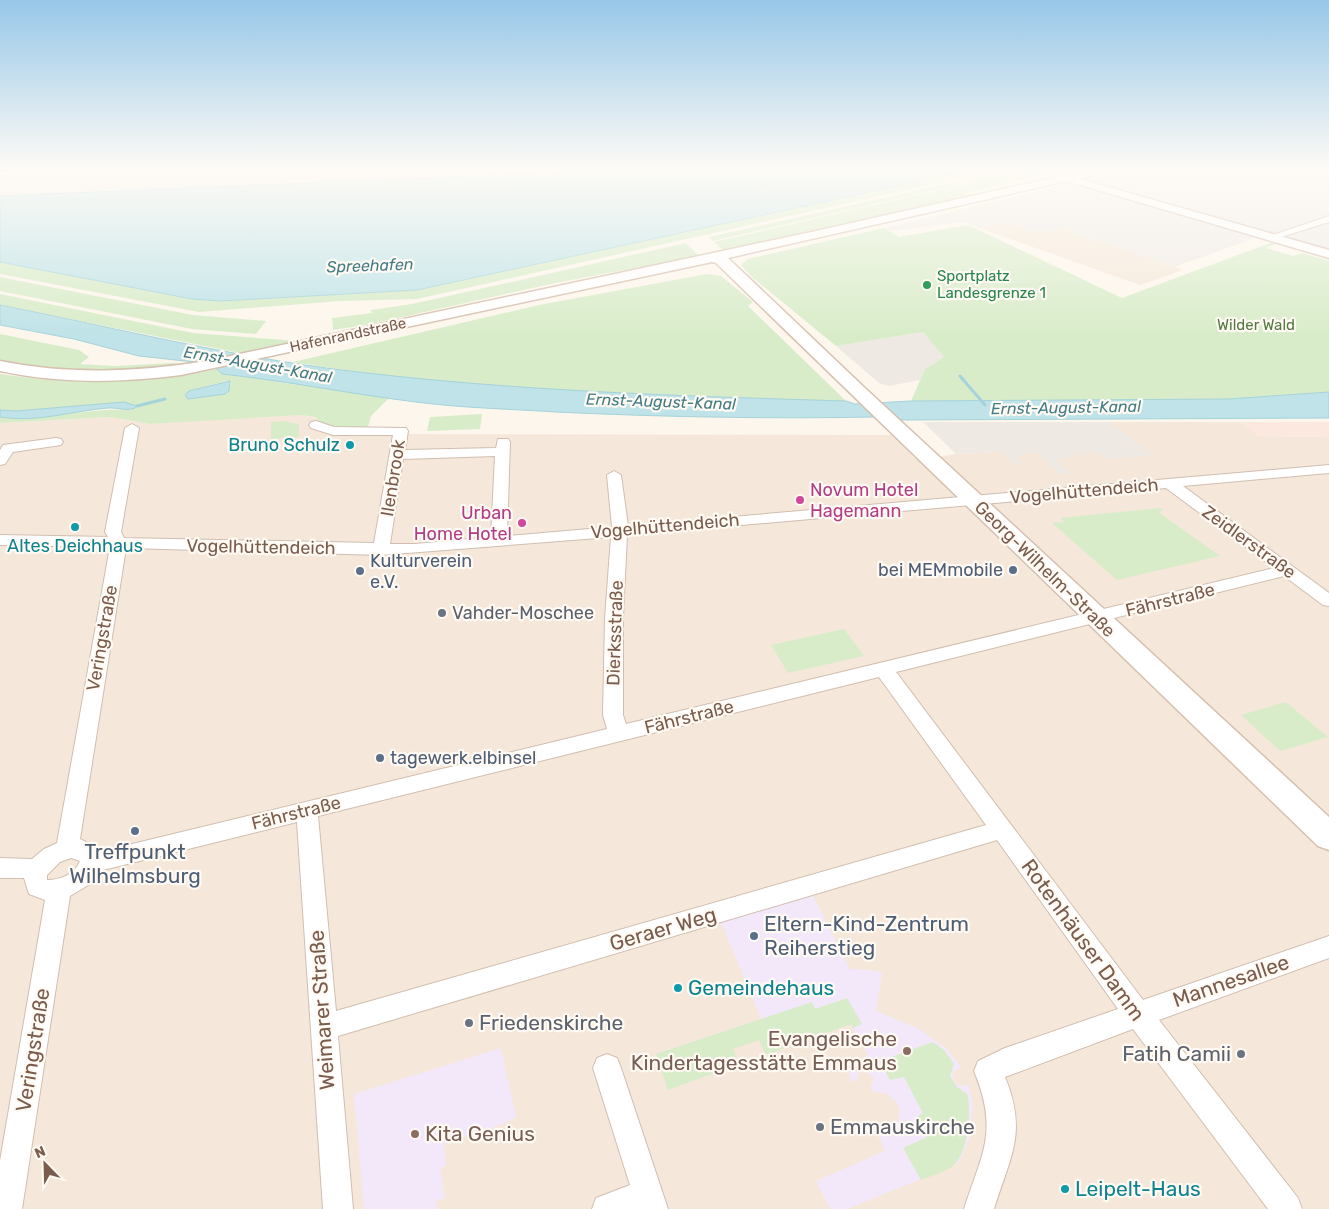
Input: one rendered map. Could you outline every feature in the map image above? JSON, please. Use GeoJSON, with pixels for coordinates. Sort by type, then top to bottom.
{"type":"FeatureCollection","features":[{"type":"Feature","properties":{"kind":"main road"},"geometry":{"type":"LineString","coordinates":[[714,260],[862,224]]}},
{"type":"Feature","properties":{"kind":"main road"},"geometry":{"type":"LineString","coordinates":[[1230,224],[1329,254]]}},
{"type":"Feature","properties":{"kind":"main road","name":"Hafenrandstraße"},"geometry":{"type":"LineString","coordinates":[[605,281],[695,266],[714,260]]}},
{"type":"Feature","properties":{"kind":"main road","name":"Hafenrandstraße"},"geometry":{"type":"LineString","coordinates":[[0,366],[36,373],[92,377],[144,374],[195,368],[605,281],[714,260]]}},
{"type":"Feature","properties":{"kind":"main road","name":"Georg-Wilhelm-Straße"},"geometry":{"type":"LineString","coordinates":[[714,260],[762,300],[1329,837]]}},
{"type":"Feature","properties":{"kind":"street"},"geometry":{"type":"LineString","coordinates":[[1272,237],[1310,224]]}},
{"type":"Feature","properties":{"kind":"street","name":"Ilenbrook"},"geometry":{"type":"LineString","coordinates":[[316,425],[333,431],[401,431],[382,550]]}},
{"type":"Feature","properties":{"kind":"street","name":"Veringstraße"},"geometry":{"type":"LineString","coordinates":[[67,849],[119,543],[113,532],[132,428]]}},
{"type":"Feature","properties":{"kind":"street"},"geometry":{"type":"LineString","coordinates":[[0,461],[8,448],[56,442]]}},
{"type":"Feature","properties":{"kind":"street"},"geometry":{"type":"LineString","coordinates":[[396,455],[502,447],[499,541]]}},
{"type":"Feature","properties":{"kind":"street","name":"Vogelhüttendeich"},"geometry":{"type":"LineString","coordinates":[[0,540],[382,550],[973,501],[1329,469]]}},
{"type":"Feature","properties":{"kind":"street","name":"Dierksstraße"},"geometry":{"type":"LineString","coordinates":[[614,475],[620,520],[618,530],[613,715],[619,734]]}},
{"type":"Feature","properties":{"kind":"street","name":"Zeidlerstraße"},"geometry":{"type":"LineString","coordinates":[[1170,484],[1329,600]]}},
{"type":"Feature","properties":{"kind":"street","name":"Fährstraße"},"geometry":{"type":"LineString","coordinates":[[92,863],[1287,570]]}},
{"type":"Feature","properties":{"kind":"street","name":"Rotenhäuser Damm"},"geometry":{"type":"LineString","coordinates":[[883,669],[1137,1013],[1287,1209]]}},
{"type":"Feature","properties":{"kind":"street","name":"Weimarer Straße"},"geometry":{"type":"LineString","coordinates":[[307,811],[338,1209]]}},
{"type":"Feature","properties":{"kind":"street","name":"Geraer Weg"},"geometry":{"type":"LineString","coordinates":[[324,1027],[1001,830]]}},
{"type":"Feature","properties":{"kind":"street"},"geometry":{"type":"LineString","coordinates":[[67,849],[86,850],[91,856],[92,863],[81,879],[59,890],[43,890],[37,887],[34,876],[37,869],[50,856],[67,849]]}},
{"type":"Feature","properties":{"kind":"street"},"geometry":{"type":"LineString","coordinates":[[0,868],[37,869]]}},
{"type":"Feature","properties":{"kind":"street","name":"Veringstraße"},"geometry":{"type":"LineString","coordinates":[[8,1209],[59,890]]}},
{"type":"Feature","properties":{"kind":"street","name":"Mannesallee"},"geometry":{"type":"LineString","coordinates":[[979,1209],[998,1159],[1000,1143],[1000,1113],[995,1086],[988,1071],[1005,1062],[1137,1013],[1329,947]]}},
{"type":"Feature","properties":{"kind":"street"},"geometry":{"type":"LineString","coordinates":[[607,1068],[651,1201],[607,1209]]}},
{"type":"Feature","properties":{"kind":"shaded area"},"geometry":{"type":"Polygon","coordinates":[[[899,224],[945,224],[890,231],[884,228],[899,224]]]}},
{"type":"Feature","properties":{"kind":"shaded area"},"geometry":{"type":"Polygon","coordinates":[[[971,224],[995,224],[979,228],[971,224]]]}},
{"type":"Feature","properties":{"kind":"shaded area"},"geometry":{"type":"Polygon","coordinates":[[[995,224],[1012,224],[1039,233],[1058,228],[1183,270],[1140,285],[979,228],[995,224]]]}},
{"type":"Feature","properties":{"kind":"shaded area"},"geometry":{"type":"Polygon","coordinates":[[[1012,224],[1209,224],[1255,238],[1174,267],[1058,228],[1039,233],[1012,224]]]}},
{"type":"Feature","properties":{"kind":"shaded area"},"geometry":{"type":"Polygon","coordinates":[[[1245,224],[1329,224],[1329,249],[1245,224]]]}},
{"type":"Feature","properties":{"kind":"shaded area"},"geometry":{"type":"Polygon","coordinates":[[[923,332],[944,357],[925,369],[920,380],[889,386],[879,383],[836,346],[923,332]]]}},
{"type":"Feature","properties":{"kind":"shaded area"},"geometry":{"type":"Polygon","coordinates":[[[278,415],[315,417],[335,434],[891,435],[917,460],[956,454],[1000,452],[1015,456],[1036,452],[1055,459],[1097,452],[1152,455],[1110,422],[1241,422],[1259,436],[1329,437],[1329,1209],[0,1209],[0,423],[111,417],[150,424],[278,415]]]}},
{"type":"Feature","properties":{"kind":"shaded area"},"geometry":{"type":"Polygon","coordinates":[[[923,422],[1110,422],[1153,455],[1105,459],[1097,452],[1056,459],[1071,473],[1060,474],[1036,452],[1016,456],[1022,462],[1014,464],[1000,452],[956,454],[923,422]]]}},
{"type":"Feature","properties":{"kind":"shaded area"},"geometry":{"type":"Polygon","coordinates":[[[1241,422],[1329,422],[1329,437],[1259,436],[1241,422]]]}},
{"type":"Feature","properties":{"kind":"shaded area","name":"Evangelische Kindertagesstätte Emmaus"},"geometry":{"type":"Polygon","coordinates":[[[809,888],[850,969],[873,970],[882,973],[876,1011],[917,1028],[946,1048],[961,1067],[953,1072],[953,1081],[961,1086],[969,1085],[973,1105],[969,1139],[958,1164],[847,1209],[830,1209],[816,1181],[885,1151],[879,1137],[882,1130],[898,1120],[900,1110],[897,1103],[886,1093],[873,1092],[870,1087],[874,1079],[866,1071],[861,1071],[858,1074],[857,1080],[852,1082],[846,1066],[868,1055],[850,1023],[773,1048],[718,915],[809,888]]]}},
{"type":"Feature","properties":{"kind":"shaded area","name":"Kita Genius"},"geometry":{"type":"Polygon","coordinates":[[[501,1048],[516,1117],[503,1124],[443,1144],[446,1166],[440,1168],[445,1198],[436,1201],[437,1209],[364,1209],[354,1094],[501,1048]]]}},
{"type":"Feature","properties":{"kind":"green space"},"geometry":{"type":"Polygon","coordinates":[[[720,224],[752,224],[417,299],[340,301],[199,312],[0,274],[0,262],[192,299],[221,301],[417,290],[720,224]]]}},
{"type":"Feature","properties":{"kind":"green space"},"geometry":{"type":"Polygon","coordinates":[[[765,224],[785,224],[713,241],[709,237],[765,224]]]}},
{"type":"Feature","properties":{"kind":"green space"},"geometry":{"type":"Polygon","coordinates":[[[790,224],[847,224],[743,248],[736,246],[723,250],[714,242],[790,224]]]}},
{"type":"Feature","properties":{"kind":"green space","name":"Wilder Wald"},"geometry":{"type":"Polygon","coordinates":[[[968,225],[1122,298],[1270,243],[1275,244],[1266,248],[1293,256],[1302,253],[1329,261],[1329,392],[1229,399],[911,401],[925,369],[944,357],[923,332],[836,346],[753,278],[741,265],[748,259],[884,228],[899,237],[968,225]]]}},
{"type":"Feature","properties":{"kind":"green space"},"geometry":{"type":"Polygon","coordinates":[[[686,243],[699,256],[555,283],[371,324],[333,330],[332,318],[372,313],[371,310],[412,304],[686,243]]]}},
{"type":"Feature","properties":{"kind":"green space"},"geometry":{"type":"Polygon","coordinates":[[[707,274],[721,276],[753,302],[748,306],[846,401],[569,391],[431,380],[293,362],[539,305],[707,274]]]}},
{"type":"Feature","properties":{"kind":"green space"},"geometry":{"type":"Polygon","coordinates":[[[0,277],[193,315],[266,321],[256,334],[192,329],[0,291],[0,277]]]}},
{"type":"Feature","properties":{"kind":"green space"},"geometry":{"type":"Polygon","coordinates":[[[0,294],[193,333],[297,341],[301,343],[245,354],[0,305],[0,294]]]}},
{"type":"Feature","properties":{"kind":"green space"},"geometry":{"type":"Polygon","coordinates":[[[0,334],[79,350],[89,357],[80,364],[114,366],[172,363],[185,365],[157,369],[72,373],[0,361],[0,334]]]}},
{"type":"Feature","properties":{"kind":"green space"},"geometry":{"type":"Polygon","coordinates":[[[217,369],[238,376],[259,377],[283,383],[390,397],[371,416],[366,434],[335,434],[315,417],[301,415],[150,424],[111,417],[0,423],[0,417],[33,418],[99,410],[132,410],[124,402],[16,411],[0,410],[0,374],[55,380],[109,381],[163,378],[217,369]],[[226,381],[189,391],[185,395],[188,399],[225,394],[228,393],[231,383],[226,381]]]}},
{"type":"Feature","properties":{"kind":"green space"},"geometry":{"type":"Polygon","coordinates":[[[482,414],[480,429],[427,431],[430,417],[482,414]]]}},
{"type":"Feature","properties":{"kind":"green space"},"geometry":{"type":"Polygon","coordinates":[[[284,421],[299,424],[299,437],[271,439],[271,422],[284,421]]]}},
{"type":"Feature","properties":{"kind":"green space"},"geometry":{"type":"Polygon","coordinates":[[[1160,508],[1163,510],[1158,512],[1220,556],[1117,580],[1052,523],[1064,522],[1060,518],[1160,508]]]}},
{"type":"Feature","properties":{"kind":"green space"},"geometry":{"type":"Polygon","coordinates":[[[844,629],[864,656],[788,673],[771,645],[844,629]]]}},
{"type":"Feature","properties":{"kind":"green space"},"geometry":{"type":"Polygon","coordinates":[[[1286,702],[1328,737],[1280,751],[1241,715],[1286,702]]]}},
{"type":"Feature","properties":{"kind":"green space"},"geometry":{"type":"Polygon","coordinates":[[[847,998],[862,1024],[853,1028],[851,1024],[766,1055],[759,1040],[733,1049],[739,1064],[668,1090],[656,1054],[812,1002],[815,1009],[847,998]]]}},
{"type":"Feature","properties":{"kind":"green space"},"geometry":{"type":"Polygon","coordinates":[[[933,1042],[944,1050],[954,1064],[950,1076],[957,1087],[967,1094],[969,1121],[968,1132],[958,1160],[946,1170],[921,1180],[903,1148],[927,1137],[917,1117],[923,1113],[904,1077],[890,1080],[880,1061],[933,1042]]]}},
{"type":"Feature","properties":{"kind":"water","name":"Spreehafen"},"geometry":{"type":"Polygon","coordinates":[[[0,224],[720,224],[417,290],[221,301],[192,299],[0,262],[0,224]]]}},
{"type":"Feature","properties":{"kind":"water","name":"Ernst-August-Kanal"},"geometry":{"type":"Polygon","coordinates":[[[0,305],[262,358],[412,378],[535,388],[659,395],[846,401],[855,404],[911,401],[1229,399],[1329,392],[1329,418],[899,420],[876,417],[756,418],[636,415],[451,406],[222,374],[217,369],[194,362],[139,356],[74,339],[0,325],[0,305]]]}},
{"type":"Feature","properties":{"kind":"water"},"geometry":{"type":"Polygon","coordinates":[[[230,381],[229,391],[225,394],[188,399],[185,395],[189,391],[230,381]]]}},
{"type":"Feature","properties":{"kind":"water"},"geometry":{"type":"Polygon","coordinates":[[[124,402],[137,406],[132,409],[95,409],[40,418],[0,417],[0,410],[16,411],[124,402]]]}},
{"type":"Feature","properties":{"kind":"waterway","name":"Ernst-August-Kanal"},"geometry":{"type":"LineString","coordinates":[[960,376],[985,405]]}},
{"type":"Feature","properties":{"kind":"waterway"},"geometry":{"type":"LineString","coordinates":[[137,406],[165,399]]}},
{"type":"Feature","properties":{"kind":"place","name":"Sportplatz Landesgrenze 1"},"geometry":{"type":"Point","coordinates":[927,285]}},
{"type":"Feature","properties":{"kind":"place","name":"Bruno Schulz"},"geometry":{"type":"Point","coordinates":[350,445]}},
{"type":"Feature","properties":{"kind":"place","name":"Novum Hotel Hagemann"},"geometry":{"type":"Point","coordinates":[800,500]}},
{"type":"Feature","properties":{"kind":"place","name":"Urban Home Hotel"},"geometry":{"type":"Point","coordinates":[522,523]}},
{"type":"Feature","properties":{"kind":"place","name":"Altes Deichhaus"},"geometry":{"type":"Point","coordinates":[75,527]}},
{"type":"Feature","properties":{"kind":"place","name":"bei MEMmobile"},"geometry":{"type":"Point","coordinates":[1013,570]}},
{"type":"Feature","properties":{"kind":"place","name":"Kulturverein e.V."},"geometry":{"type":"Point","coordinates":[360,571]}},
{"type":"Feature","properties":{"kind":"place","name":"Vahder-Moschee"},"geometry":{"type":"Point","coordinates":[442,613]}},
{"type":"Feature","properties":{"kind":"place","name":"tagewerk.elbinsel"},"geometry":{"type":"Point","coordinates":[380,758]}},
{"type":"Feature","properties":{"kind":"place","name":"Treffpunkt Wilhelmsburg"},"geometry":{"type":"Point","coordinates":[135,831]}},
{"type":"Feature","properties":{"kind":"place","name":"Eltern-Kind-Zentrum Reiherstieg"},"geometry":{"type":"Point","coordinates":[754,936]}},
{"type":"Feature","properties":{"kind":"place","name":"Gemeindehaus"},"geometry":{"type":"Point","coordinates":[678,988]}},
{"type":"Feature","properties":{"kind":"place","name":"Friedenskirche"},"geometry":{"type":"Point","coordinates":[469,1023]}},
{"type":"Feature","properties":{"kind":"place","name":"Evangelische Kindertagesstätte Emmaus"},"geometry":{"type":"Point","coordinates":[907,1051]}},
{"type":"Feature","properties":{"kind":"place","name":"Fatih Camii"},"geometry":{"type":"Point","coordinates":[1241,1054]}},
{"type":"Feature","properties":{"kind":"place","name":"Emmauskirche"},"geometry":{"type":"Point","coordinates":[820,1127]}},
{"type":"Feature","properties":{"kind":"place","name":"Kita Genius"},"geometry":{"type":"Point","coordinates":[415,1134]}},
{"type":"Feature","properties":{"kind":"place","name":"Leipelt-Haus"},"geometry":{"type":"Point","coordinates":[1065,1189]}}]}
